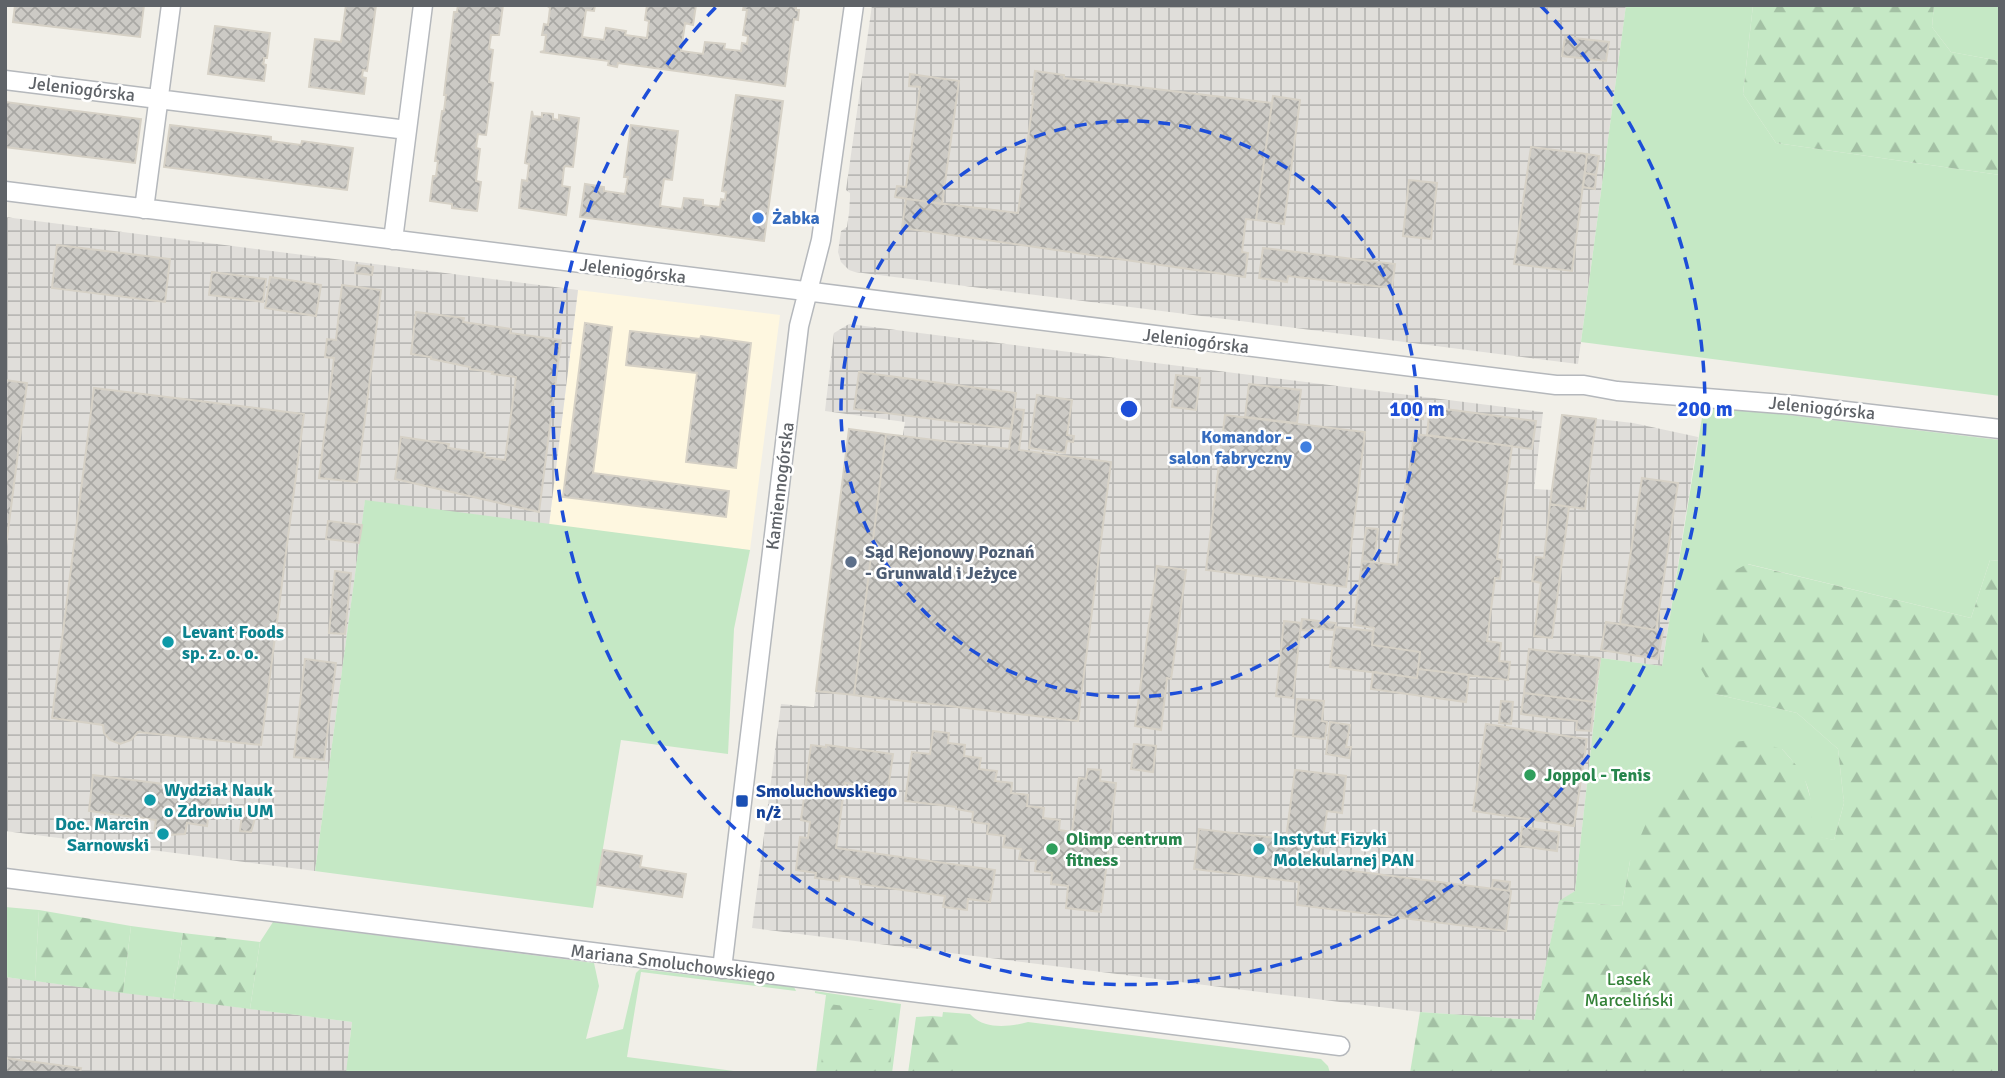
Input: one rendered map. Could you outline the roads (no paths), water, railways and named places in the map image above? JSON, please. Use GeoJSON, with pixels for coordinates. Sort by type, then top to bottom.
{"type":"FeatureCollection","features":[{"type":"Feature","properties":{"kind":"street","name":"Jeleniogórska"},"geometry":{"type":"LineString","coordinates":[[144,209],[171,5]]}},
{"type":"Feature","properties":{"kind":"street"},"geometry":{"type":"LineString","coordinates":[[393,240],[423,5]]}},
{"type":"Feature","properties":{"kind":"street","name":"Kamiennogórska"},"geometry":{"type":"LineString","coordinates":[[722,969],[799,327],[821,240],[854,5]]}},
{"type":"Feature","properties":{"kind":"street","name":"Jeleniogórska"},"geometry":{"type":"LineString","coordinates":[[5,80],[407,130]]}},
{"type":"Feature","properties":{"kind":"street","name":"Jeleniogórska"},"geometry":{"type":"LineString","coordinates":[[5,191],[1556,386],[1584,385],[1617,391],[1794,405],[2000,429]]}},
{"type":"Feature","properties":{"kind":"street","name":"Mariana Smoluchowskiego"},"geometry":{"type":"LineString","coordinates":[[5,878],[1340,1046]]}},
{"type":"Feature","properties":{"kind":"place","name":"Żabka"},"geometry":{"type":"Point","coordinates":[758,218]}},
{"type":"Feature","properties":{"kind":"place","name":"Komandor - salon fabryczny"},"geometry":{"type":"Point","coordinates":[1306,447]}},
{"type":"Feature","properties":{"kind":"place","name":"Sąd Rejonowy Poznań - Grunwald i Jeżyce"},"geometry":{"type":"Point","coordinates":[851,562]}},
{"type":"Feature","properties":{"kind":"place","name":"Levant Foods sp. z. o. o."},"geometry":{"type":"Point","coordinates":[168,642]}},
{"type":"Feature","properties":{"kind":"place","name":"Joppol - Tenis"},"geometry":{"type":"Point","coordinates":[1530,775]}},
{"type":"Feature","properties":{"kind":"place","name":"Wydział Nauk o Zdrowiu UM"},"geometry":{"type":"Point","coordinates":[150,800]}},
{"type":"Feature","properties":{"kind":"place","name":"Smoluchowskiego n/ż"},"geometry":{"type":"Point","coordinates":[742,801]}},
{"type":"Feature","properties":{"kind":"place","name":"Doc. Marcin Sarnowski"},"geometry":{"type":"Point","coordinates":[163,834]}},
{"type":"Feature","properties":{"kind":"place","name":"Olimp centrum fitness"},"geometry":{"type":"Point","coordinates":[1052,849]}},
{"type":"Feature","properties":{"kind":"place","name":"Instytut Fizyki Molekularnej PAN"},"geometry":{"type":"Point","coordinates":[1259,849]}},
{"type":"Feature","properties":{"kind":"park label","name":"Lasek Marceliński"},"geometry":{"type":"Point","coordinates":[1629,989]}}]}
